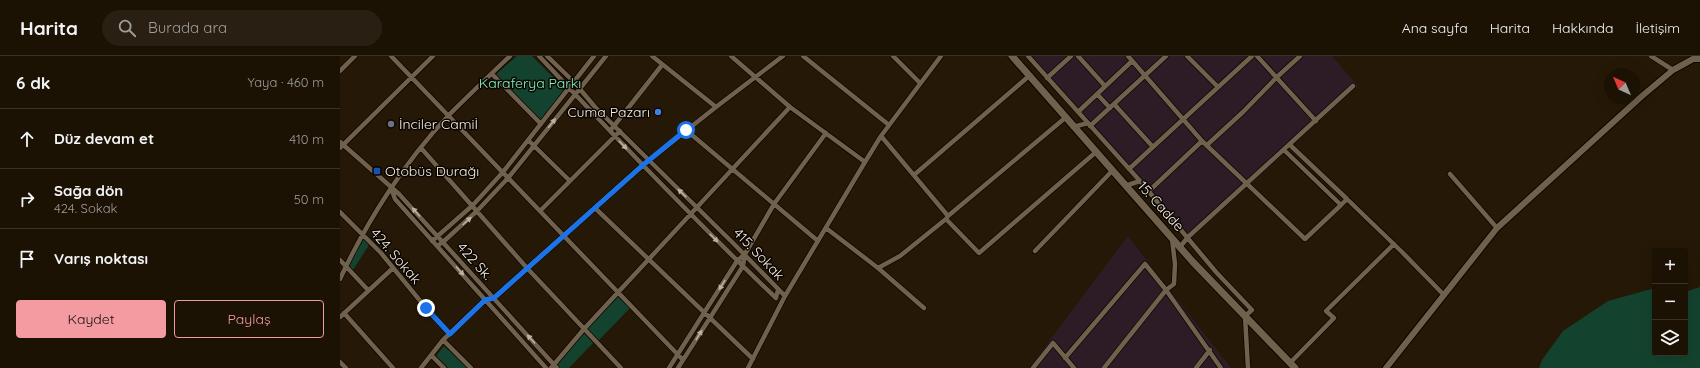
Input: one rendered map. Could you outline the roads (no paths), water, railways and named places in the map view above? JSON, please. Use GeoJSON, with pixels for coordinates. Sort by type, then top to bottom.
{"type":"FeatureCollection","features":[{"type":"Feature","properties":{"kind":"main road","name":"15. Cadde"},"geometry":{"type":"LineString","coordinates":[[1012,56],[1180,247],[1292,365]]}},
{"type":"Feature","properties":{"kind":"street"},"geometry":{"type":"LineString","coordinates":[[340,72],[355,56]]}},
{"type":"Feature","properties":{"kind":"street"},"geometry":{"type":"LineString","coordinates":[[391,56],[683,360]]}},
{"type":"Feature","properties":{"kind":"street"},"geometry":{"type":"LineString","coordinates":[[341,145],[433,56]]}},
{"type":"Feature","properties":{"kind":"street"},"geometry":{"type":"LineString","coordinates":[[340,279],[341,271],[346,266],[391,188],[421,148],[449,116],[510,56]]}},
{"type":"Feature","properties":{"kind":"street","name":"415. Sokak"},"geometry":{"type":"LineString","coordinates":[[539,56],[691,215],[776,298],[778,290],[745,254],[649,160],[547,56]]}},
{"type":"Feature","properties":{"kind":"street"},"geometry":{"type":"LineString","coordinates":[[432,241],[473,205],[503,172],[594,56]]}},
{"type":"Feature","properties":{"kind":"street"},"geometry":{"type":"LineString","coordinates":[[437,246],[477,211],[508,178],[606,56]]}},
{"type":"Feature","properties":{"kind":"street"},"geometry":{"type":"LineString","coordinates":[[652,56],[716,106]]}},
{"type":"Feature","properties":{"kind":"street"},"geometry":{"type":"LineString","coordinates":[[731,56],[790,107],[865,162]]}},
{"type":"Feature","properties":{"kind":"street"},"geometry":{"type":"LineString","coordinates":[[421,368],[443,340],[485,300],[494,298],[649,160],[716,106],[783,56]]}},
{"type":"Feature","properties":{"kind":"street"},"geometry":{"type":"LineString","coordinates":[[803,56],[889,126]]}},
{"type":"Feature","properties":{"kind":"street"},"geometry":{"type":"LineString","coordinates":[[893,56],[920,83]]}},
{"type":"Feature","properties":{"kind":"street"},"geometry":{"type":"LineString","coordinates":[[748,368],[785,296],[881,136],[940,56]]}},
{"type":"Feature","properties":{"kind":"street"},"geometry":{"type":"LineString","coordinates":[[1028,56],[1140,181],[1216,272],[1252,310],[1246,316],[1248,368]]}},
{"type":"Feature","properties":{"kind":"street"},"geometry":{"type":"LineString","coordinates":[[1047,78],[1072,56]]}},
{"type":"Feature","properties":{"kind":"street"},"geometry":{"type":"LineString","coordinates":[[1078,56],[1105,86]]}},
{"type":"Feature","properties":{"kind":"street"},"geometry":{"type":"LineString","coordinates":[[1128,56],[1202,141],[1305,239],[1347,200]]}},
{"type":"Feature","properties":{"kind":"street"},"geometry":{"type":"LineString","coordinates":[[1073,127],[1089,124],[1112,106],[1166,56]]}},
{"type":"Feature","properties":{"kind":"street"},"geometry":{"type":"LineString","coordinates":[[1187,56],[1218,87]]}},
{"type":"Feature","properties":{"kind":"street"},"geometry":{"type":"LineString","coordinates":[[1129,169],[1252,56]]}},
{"type":"Feature","properties":{"kind":"street"},"geometry":{"type":"LineString","coordinates":[[1257,56],[1316,120]]}},
{"type":"Feature","properties":{"kind":"street"},"geometry":{"type":"LineString","coordinates":[[1207,145],[1300,56]]}},
{"type":"Feature","properties":{"kind":"street"},"geometry":{"type":"LineString","coordinates":[[1651,56],[1673,70]]}},
{"type":"Feature","properties":{"kind":"street"},"geometry":{"type":"LineString","coordinates":[[1386,368],[1497,228],[1642,96],[1673,70],[1693,59],[1700,60]]}},
{"type":"Feature","properties":{"kind":"street"},"geometry":{"type":"LineString","coordinates":[[1078,112],[1132,61]]}},
{"type":"Feature","properties":{"kind":"street"},"geometry":{"type":"LineString","coordinates":[[610,132],[662,65]]}},
{"type":"Feature","properties":{"kind":"street"},"geometry":{"type":"LineString","coordinates":[[492,74],[541,124]]}},
{"type":"Feature","properties":{"kind":"street"},"geometry":{"type":"LineString","coordinates":[[914,175],[1029,76]]}},
{"type":"Feature","properties":{"kind":"street"},"geometry":{"type":"LineString","coordinates":[[1180,247],[1188,237],[1235,196],[1353,86]]}},
{"type":"Feature","properties":{"kind":"street"},"geometry":{"type":"LineString","coordinates":[[1097,94],[1112,106],[1153,147]]}},
{"type":"Feature","properties":{"kind":"street"},"geometry":{"type":"LineString","coordinates":[[554,367],[584,329],[650,260],[790,107]]}},
{"type":"Feature","properties":{"kind":"street"},"geometry":{"type":"LineString","coordinates":[[878,268],[900,256],[1065,118]]}},
{"type":"Feature","properties":{"kind":"street"},"geometry":{"type":"LineString","coordinates":[[686,130],[818,241]]}},
{"type":"Feature","properties":{"kind":"street"},"geometry":{"type":"LineString","coordinates":[[540,211],[620,131]]}},
{"type":"Feature","properties":{"kind":"street"},"geometry":{"type":"LineString","coordinates":[[669,368],[737,261],[745,254],[774,204],[826,133]]}},
{"type":"Feature","properties":{"kind":"street"},"geometry":{"type":"LineString","coordinates":[[881,136],[914,175],[947,218],[979,253],[1096,152]]}},
{"type":"Feature","properties":{"kind":"street"},"geometry":{"type":"LineString","coordinates":[[528,140],[570,181]]}},
{"type":"Feature","properties":{"kind":"street"},"geometry":{"type":"LineString","coordinates":[[1148,191],[1202,141]]}},
{"type":"Feature","properties":{"kind":"street","name":"422 Sk."},"geometry":{"type":"LineString","coordinates":[[341,145],[400,194],[554,367]]}},
{"type":"Feature","properties":{"kind":"street"},"geometry":{"type":"LineString","coordinates":[[1290,145],[1394,244],[1444,295]]}},
{"type":"Feature","properties":{"kind":"street"},"geometry":{"type":"LineString","coordinates":[[421,148],[473,205],[527,268],[621,368]]}},
{"type":"Feature","properties":{"kind":"street"},"geometry":{"type":"LineString","coordinates":[[1284,150],[1341,204]]}},
{"type":"Feature","properties":{"kind":"street"},"geometry":{"type":"LineString","coordinates":[[1035,251],[1112,171]]}},
{"type":"Feature","properties":{"kind":"street"},"geometry":{"type":"LineString","coordinates":[[1450,174],[1497,228]]}},
{"type":"Feature","properties":{"kind":"street"},"geometry":{"type":"LineString","coordinates":[[1125,186],[1140,181]]}},
{"type":"Feature","properties":{"kind":"street","name":"422 Sk."},"geometry":{"type":"LineString","coordinates":[[391,188],[395,199],[546,368]]}},
{"type":"Feature","properties":{"kind":"street"},"geometry":{"type":"LineString","coordinates":[[594,208],[753,360]]}},
{"type":"Feature","properties":{"kind":"street","name":"424. Sokak"},"geometry":{"type":"LineString","coordinates":[[340,212],[393,268],[450,334]]}},
{"type":"Feature","properties":{"kind":"street"},"geometry":{"type":"LineString","coordinates":[[826,228],[878,268],[924,308]]}},
{"type":"Feature","properties":{"kind":"street"},"geometry":{"type":"LineString","coordinates":[[1104,368],[1166,290],[1174,284],[1175,264],[1172,238]]}},
{"type":"Feature","properties":{"kind":"street"},"geometry":{"type":"LineString","coordinates":[[1292,365],[1334,318],[1326,311],[1394,244]]}},
{"type":"Feature","properties":{"kind":"street"},"geometry":{"type":"LineString","coordinates":[[678,368],[743,266],[745,254]]}},
{"type":"Feature","properties":{"kind":"street"},"geometry":{"type":"LineString","coordinates":[[340,260],[368,290]]}},
{"type":"Feature","properties":{"kind":"street"},"geometry":{"type":"LineString","coordinates":[[1065,358],[1145,264],[1210,350],[1221,368]]}},
{"type":"Feature","properties":{"kind":"street"},"geometry":{"type":"LineString","coordinates":[[340,317],[393,268]]}},
{"type":"Feature","properties":{"kind":"street"},"geometry":{"type":"LineString","coordinates":[[778,290],[785,296]]}},
{"type":"Feature","properties":{"kind":"street"},"geometry":{"type":"LineString","coordinates":[[344,313],[393,368]]}},
{"type":"Feature","properties":{"kind":"street"},"geometry":{"type":"LineString","coordinates":[[443,340],[471,368]]}},
{"type":"Feature","properties":{"kind":"street"},"geometry":{"type":"LineString","coordinates":[[1033,368],[1053,343],[1074,368]]}},
{"type":"Feature","properties":{"kind":"street"},"geometry":{"type":"LineString","coordinates":[[1196,368],[1210,350]]}},
{"type":"Feature","properties":{"kind":"street"},"geometry":{"type":"LineString","coordinates":[[431,355],[444,368]]}},
{"type":"Feature","properties":{"kind":"street"},"geometry":{"type":"LineString","coordinates":[[340,362],[346,368]]}},
{"type":"Feature","properties":{"kind":"place","name":"Cuma Pazarı"},"geometry":{"type":"Point","coordinates":[658,112]}},
{"type":"Feature","properties":{"kind":"place","name":"İnciler Camiİ"},"geometry":{"type":"Point","coordinates":[391,124]}},
{"type":"Feature","properties":{"kind":"place","name":"Otobüs Durağı"},"geometry":{"type":"Point","coordinates":[377,171]}},
{"type":"Feature","properties":{"kind":"park label","name":"Karaferya Parkı"},"geometry":{"type":"Point","coordinates":[530,83]}}]}
